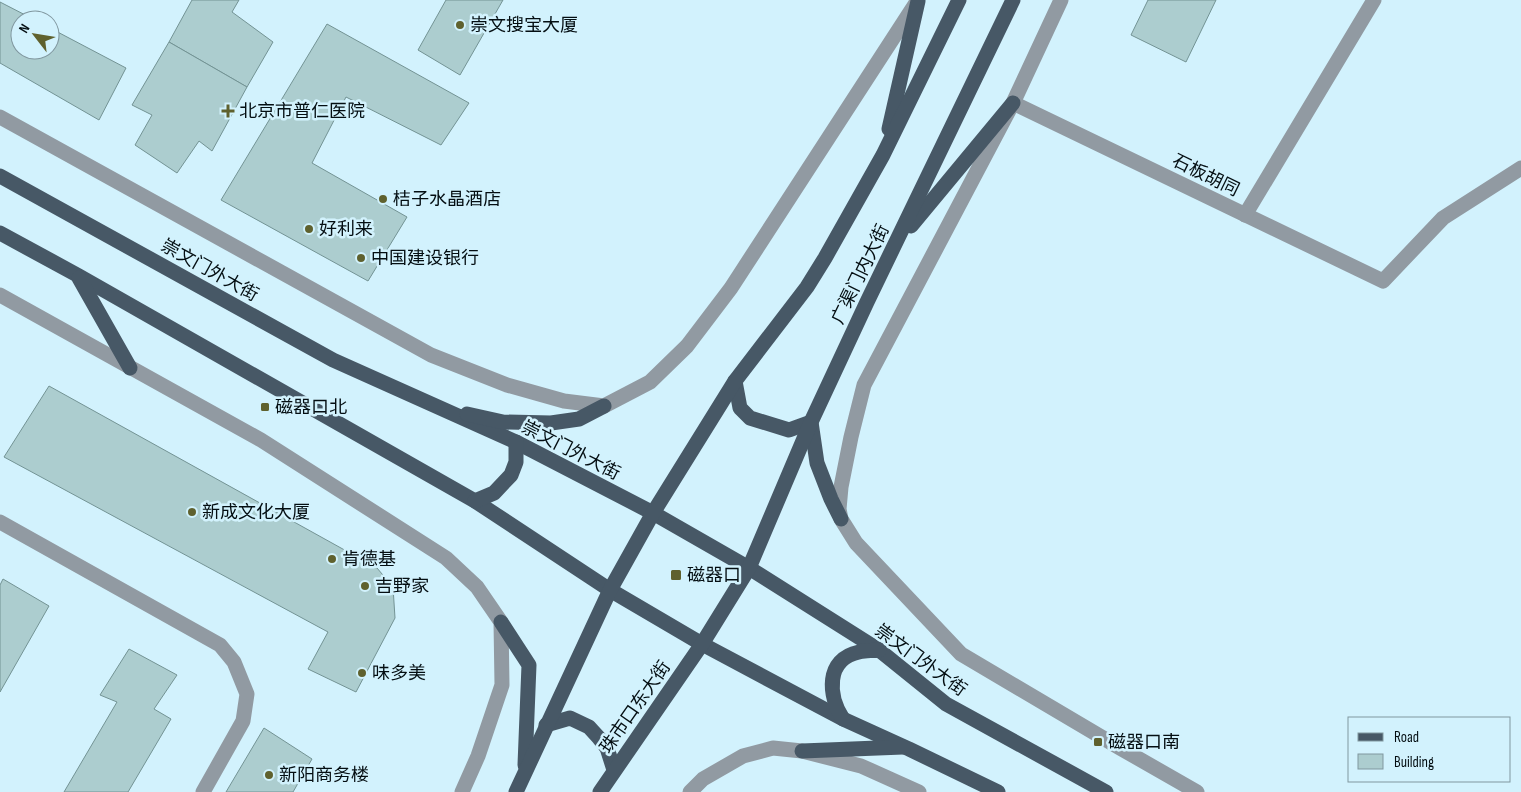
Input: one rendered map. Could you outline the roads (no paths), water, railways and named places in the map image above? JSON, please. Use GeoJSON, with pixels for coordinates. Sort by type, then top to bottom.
{"type":"FeatureCollection","features":[{"type":"Feature","properties":{"kind":"main road"},"geometry":{"type":"LineString","coordinates":[[883,155],[918,0]]}},
{"type":"Feature","properties":{"kind":"main road","name":"广渠门内大街"},"geometry":{"type":"LineString","coordinates":[[524,774],[610,590],[653,514],[735,382],[807,287],[883,155],[959,0]]}},
{"type":"Feature","properties":{"kind":"main road","name":"广渠门内大街"},"geometry":{"type":"LineString","coordinates":[[749,568],[811,422],[1013,0]]}},
{"type":"Feature","properties":{"kind":"main road"},"geometry":{"type":"LineString","coordinates":[[896,245],[1013,103]]}},
{"type":"Feature","properties":{"kind":"main road","name":"崇文门外大街"},"geometry":{"type":"LineString","coordinates":[[0,176],[333,360],[516,442],[653,514],[749,568],[879,650],[946,704],[1106,792]]}},
{"type":"Feature","properties":{"kind":"main road"},"geometry":{"type":"LineString","coordinates":[[0,234],[79,276],[475,501],[610,590],[702,644],[843,719],[906,747],[998,792]]}},
{"type":"Feature","properties":{"kind":"main road"},"geometry":{"type":"LineString","coordinates":[[79,276],[130,368]]}},
{"type":"Feature","properties":{"kind":"main road"},"geometry":{"type":"LineString","coordinates":[[735,382],[740,408],[750,418],[789,430],[811,422],[817,463],[841,519]]}},
{"type":"Feature","properties":{"kind":"main road"},"geometry":{"type":"LineString","coordinates":[[437,407],[504,422],[551,423],[579,419],[604,406]]}},
{"type":"Feature","properties":{"kind":"main road"},"geometry":{"type":"LineString","coordinates":[[475,501],[494,493],[511,476],[516,462],[516,442]]}},
{"type":"Feature","properties":{"kind":"main road","name":"珠市口东大街"},"geometry":{"type":"LineString","coordinates":[[600,792],[702,644],[749,568]]}},
{"type":"Feature","properties":{"kind":"main road"},"geometry":{"type":"LineString","coordinates":[[501,622],[529,665],[524,774],[516,792]]}},
{"type":"Feature","properties":{"kind":"main road"},"geometry":{"type":"LineString","coordinates":[[843,719],[836,708],[832,692],[834,674],[838,666],[843,659],[858,652],[879,650]]}},
{"type":"Feature","properties":{"kind":"main road"},"geometry":{"type":"LineString","coordinates":[[546,725],[570,718],[590,727],[607,748],[614,770]]}},
{"type":"Feature","properties":{"kind":"main road"},"geometry":{"type":"LineString","coordinates":[[802,751],[906,747]]}},
{"type":"Feature","properties":{"kind":"street"},"geometry":{"type":"LineString","coordinates":[[604,406],[650,382],[687,346],[731,288],[918,0]]}},
{"type":"Feature","properties":{"kind":"street"},"geometry":{"type":"LineString","coordinates":[[1062,0],[1013,103],[864,385],[851,436],[841,487],[839,509],[841,519],[856,543],[961,654],[1197,792]]}},
{"type":"Feature","properties":{"kind":"street"},"geometry":{"type":"LineString","coordinates":[[1245,215],[1374,0]]}},
{"type":"Feature","properties":{"kind":"street","name":"石板胡同"},"geometry":{"type":"LineString","coordinates":[[1013,103],[1383,281],[1443,218],[1521,168]]}},
{"type":"Feature","properties":{"kind":"street","name":"崇文门外大街"},"geometry":{"type":"LineString","coordinates":[[0,117],[431,355],[507,385],[564,402],[604,406]]}},
{"type":"Feature","properties":{"kind":"street"},"geometry":{"type":"LineString","coordinates":[[0,295],[261,440],[446,558],[477,587],[501,622],[502,684],[478,756],[462,792]]}},
{"type":"Feature","properties":{"kind":"street"},"geometry":{"type":"LineString","coordinates":[[0,522],[220,645],[234,662],[247,694],[243,721],[203,792]]}},
{"type":"Feature","properties":{"kind":"street"},"geometry":{"type":"LineString","coordinates":[[690,792],[703,779],[744,756],[773,748],[802,751],[861,766],[915,791]]}},
{"type":"Feature","properties":{"kind":"place","name":"崇文搜宝大厦"},"geometry":{"type":"Point","coordinates":[460,25]}},
{"type":"Feature","properties":{"kind":"place","name":"北京市普仁医院"},"geometry":{"type":"Point","coordinates":[228,111]}},
{"type":"Feature","properties":{"kind":"place","name":"桔子水晶酒店"},"geometry":{"type":"Point","coordinates":[383,199]}},
{"type":"Feature","properties":{"kind":"place","name":"好利来"},"geometry":{"type":"Point","coordinates":[309,229]}},
{"type":"Feature","properties":{"kind":"place","name":"中国建设银行"},"geometry":{"type":"Point","coordinates":[361,258]}},
{"type":"Feature","properties":{"kind":"place","name":"磁器口北"},"geometry":{"type":"Point","coordinates":[265,407]}},
{"type":"Feature","properties":{"kind":"place","name":"新成文化大厦"},"geometry":{"type":"Point","coordinates":[192,512]}},
{"type":"Feature","properties":{"kind":"place","name":"肯德基"},"geometry":{"type":"Point","coordinates":[332,559]}},
{"type":"Feature","properties":{"kind":"place","name":"磁器口"},"geometry":{"type":"Point","coordinates":[676,575]}},
{"type":"Feature","properties":{"kind":"place","name":"吉野家"},"geometry":{"type":"Point","coordinates":[365,586]}},
{"type":"Feature","properties":{"kind":"place","name":"味多美"},"geometry":{"type":"Point","coordinates":[362,673]}},
{"type":"Feature","properties":{"kind":"place","name":"磁器口南"},"geometry":{"type":"Point","coordinates":[1098,742]}},
{"type":"Feature","properties":{"kind":"place","name":"新阳商务楼"},"geometry":{"type":"Point","coordinates":[269,775]}}]}
